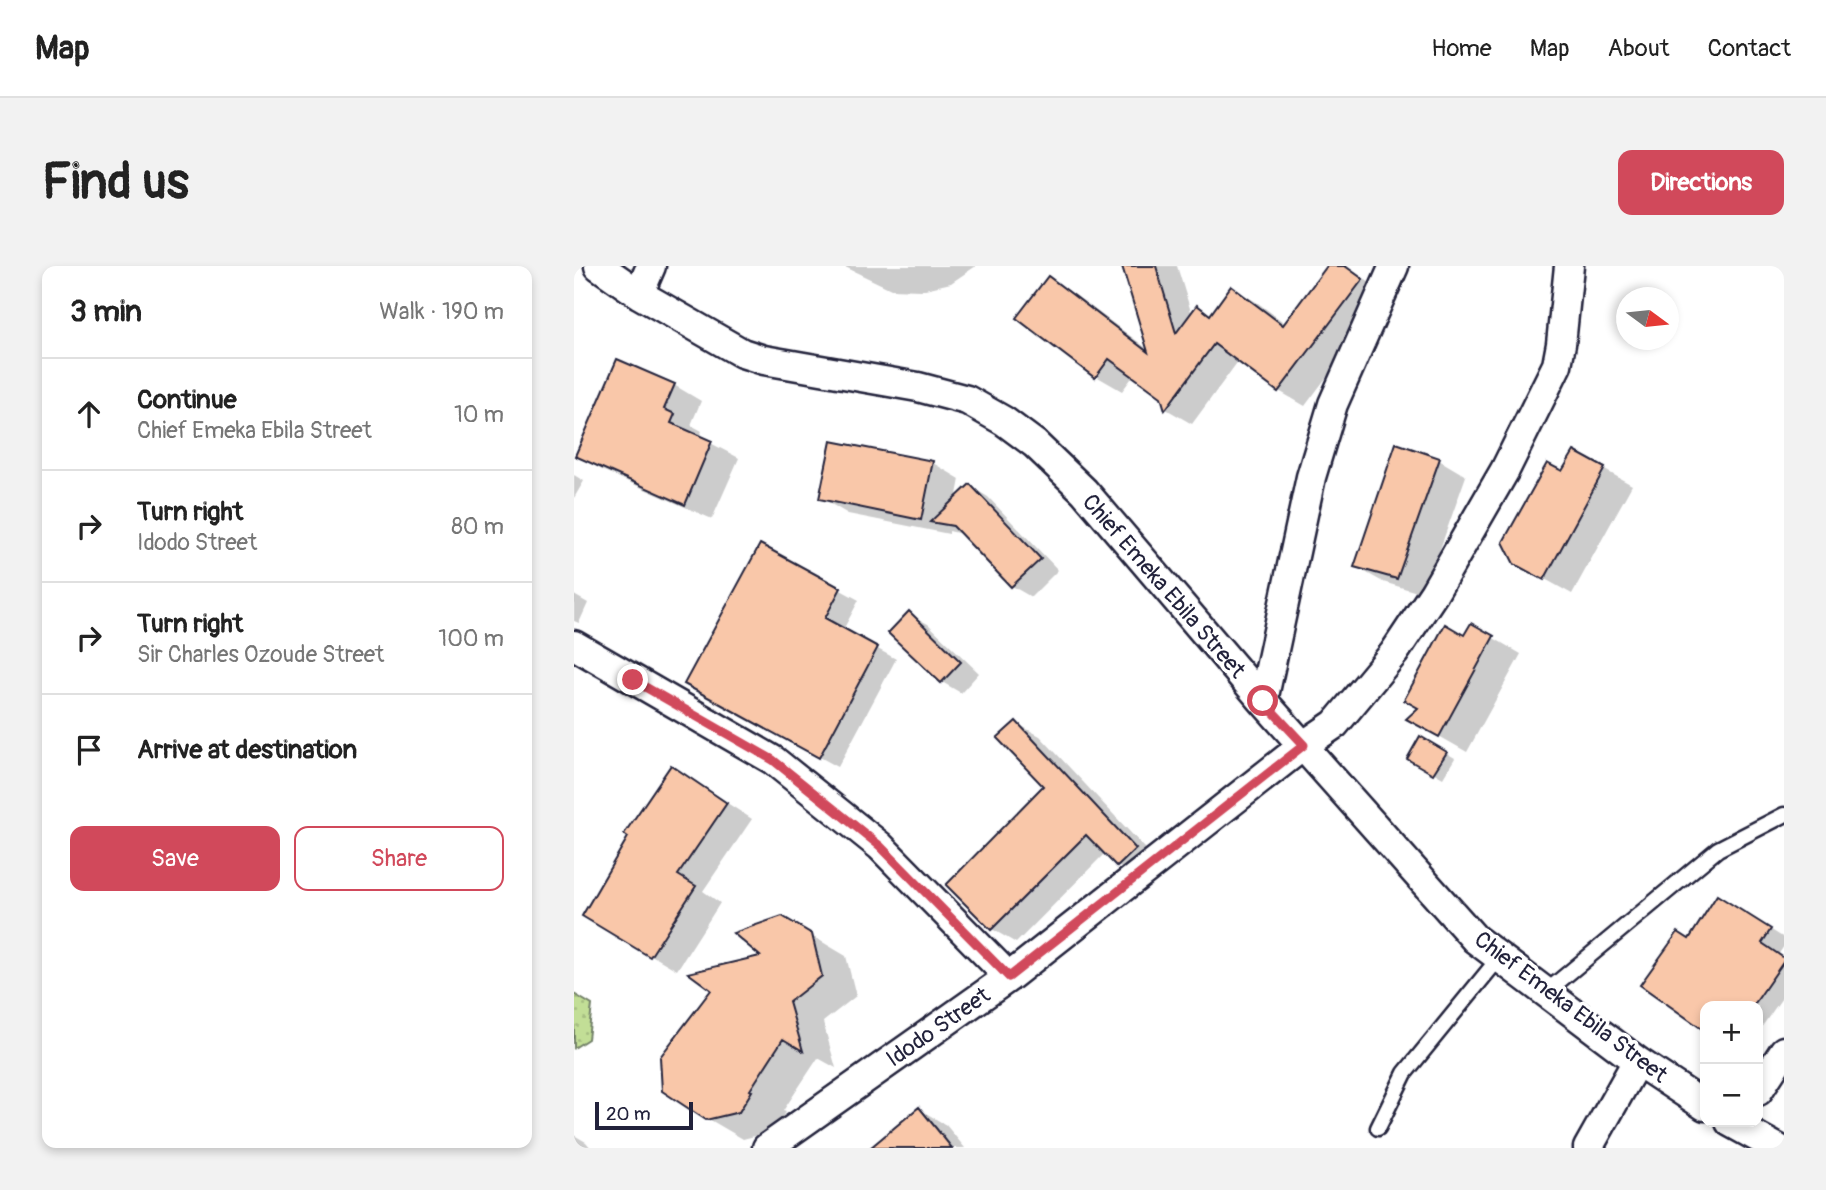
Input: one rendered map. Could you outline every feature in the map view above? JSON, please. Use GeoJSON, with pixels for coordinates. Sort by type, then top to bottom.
{"type":"FeatureCollection","features":[{"type":"Feature","properties":{"kind":"street","name":"Chief Emeka Ebila Street"},"geometry":{"type":"LineString","coordinates":[[599,266],[639,294],[742,353],[764,360],[940,392],[967,400],[1004,421],[1035,444],[1084,491],[1263,701],[1475,939],[1637,1060],[1700,1102]]}},
{"type":"Feature","properties":{"kind":"street"},"geometry":{"type":"LineString","coordinates":[[639,294],[651,266]]}},
{"type":"Feature","properties":{"kind":"street"},"geometry":{"type":"LineString","coordinates":[[1263,701],[1311,477],[1325,428],[1394,266]]}},
{"type":"Feature","properties":{"kind":"street","name":"Idodo Street"},"geometry":{"type":"LineString","coordinates":[[767,1148],[1009,977],[1304,745],[1335,724],[1394,653],[1434,593],[1506,470],[1556,365],[1561,344],[1569,266]]}},
{"type":"Feature","properties":{"kind":"street"},"geometry":{"type":"LineString","coordinates":[[574,645],[773,760],[880,846],[1009,977]]}},
{"type":"Feature","properties":{"kind":"street"},"geometry":{"type":"LineString","coordinates":[[1763,1083],[1784,1051]]}},
{"type":"Feature","properties":{"kind":"street"},"geometry":{"type":"LineString","coordinates":[[1588,1148],[1637,1060]]}},
{"type":"Feature","properties":{"kind":"street"},"geometry":{"type":"LineString","coordinates":[[1741,1127],[1777,1148]]}},
{"type":"Feature","properties":{"kind":"lane"},"geometry":{"type":"LineString","coordinates":[[1546,992],[1718,849],[1784,815]]}},
{"type":"Feature","properties":{"kind":"lane"},"geometry":{"type":"LineString","coordinates":[[1378,1128],[1405,1073],[1499,958]]}},
{"type":"Feature","properties":{"kind":"green space"},"geometry":{"type":"Polygon","coordinates":[[[574,994],[592,1005],[588,1039],[574,1048],[574,994]]]}},
{"type":"Feature","properties":{"kind":"building"},"geometry":{"type":"Polygon","coordinates":[[[1122,266],[1156,266],[1176,333],[1197,305],[1210,315],[1231,286],[1283,325],[1327,266],[1345,266],[1363,279],[1278,392],[1214,344],[1165,410],[1161,397],[1109,359],[1095,378],[1016,318],[1048,276],[1148,352],[1122,266]]]}},
{"type":"Feature","properties":{"kind":"building"},"geometry":{"type":"Polygon","coordinates":[[[617,359],[675,384],[664,409],[675,414],[671,423],[712,441],[685,505],[575,456],[617,359]]]}},
{"type":"Feature","properties":{"kind":"building"},"geometry":{"type":"Polygon","coordinates":[[[831,441],[933,461],[921,520],[819,499],[831,441]]]}},
{"type":"Feature","properties":{"kind":"building"},"geometry":{"type":"Polygon","coordinates":[[[1396,443],[1440,458],[1397,579],[1354,567],[1396,443]]]}},
{"type":"Feature","properties":{"kind":"building"},"geometry":{"type":"Polygon","coordinates":[[[1574,451],[1605,468],[1544,580],[1514,564],[1503,542],[1547,463],[1562,471],[1574,451]]]}},
{"type":"Feature","properties":{"kind":"building"},"geometry":{"type":"Polygon","coordinates":[[[970,484],[1041,559],[1011,587],[953,526],[930,522],[970,484]]]}},
{"type":"Feature","properties":{"kind":"building"},"geometry":{"type":"Polygon","coordinates":[[[760,544],[841,588],[825,618],[878,647],[819,758],[684,684],[760,544]]]}},
{"type":"Feature","properties":{"kind":"building"},"geometry":{"type":"Polygon","coordinates":[[[909,611],[961,662],[941,683],[888,633],[909,611]]]}},
{"type":"Feature","properties":{"kind":"building"},"geometry":{"type":"Polygon","coordinates":[[[1471,623],[1494,636],[1439,737],[1406,719],[1418,708],[1404,700],[1445,624],[1464,635],[1471,623]]]}},
{"type":"Feature","properties":{"kind":"building"},"geometry":{"type":"Polygon","coordinates":[[[1016,721],[1136,849],[1117,867],[1086,835],[991,930],[946,885],[1043,786],[997,738],[1016,721]]]}},
{"type":"Feature","properties":{"kind":"building"},"geometry":{"type":"Polygon","coordinates":[[[1420,736],[1447,752],[1433,774],[1407,759],[1420,736]]]}},
{"type":"Feature","properties":{"kind":"building"},"geometry":{"type":"Polygon","coordinates":[[[671,765],[727,803],[678,875],[696,886],[650,957],[582,916],[628,837],[624,834],[671,765]]]}},
{"type":"Feature","properties":{"kind":"building"},"geometry":{"type":"Polygon","coordinates":[[[1717,895],[1771,929],[1762,943],[1784,958],[1784,961],[1756,1001],[1700,1001],[1700,1027],[1640,985],[1678,932],[1689,939],[1717,895]]]}},
{"type":"Feature","properties":{"kind":"building"},"geometry":{"type":"Polygon","coordinates":[[[782,916],[812,934],[822,976],[789,1002],[803,1051],[783,1039],[739,1112],[706,1120],[662,1091],[660,1057],[711,990],[688,973],[760,956],[733,933],[782,916]]]}},
{"type":"Feature","properties":{"kind":"building"},"geometry":{"type":"Polygon","coordinates":[[[919,1107],[952,1148],[870,1148],[919,1107]]]}},
{"type":"Feature","properties":{"kind":"route"},"geometry":{"type":"LineString","coordinates":[[633,680],[773,760],[880,846],[1009,977],[1304,745],[1263,701]]}}]}
